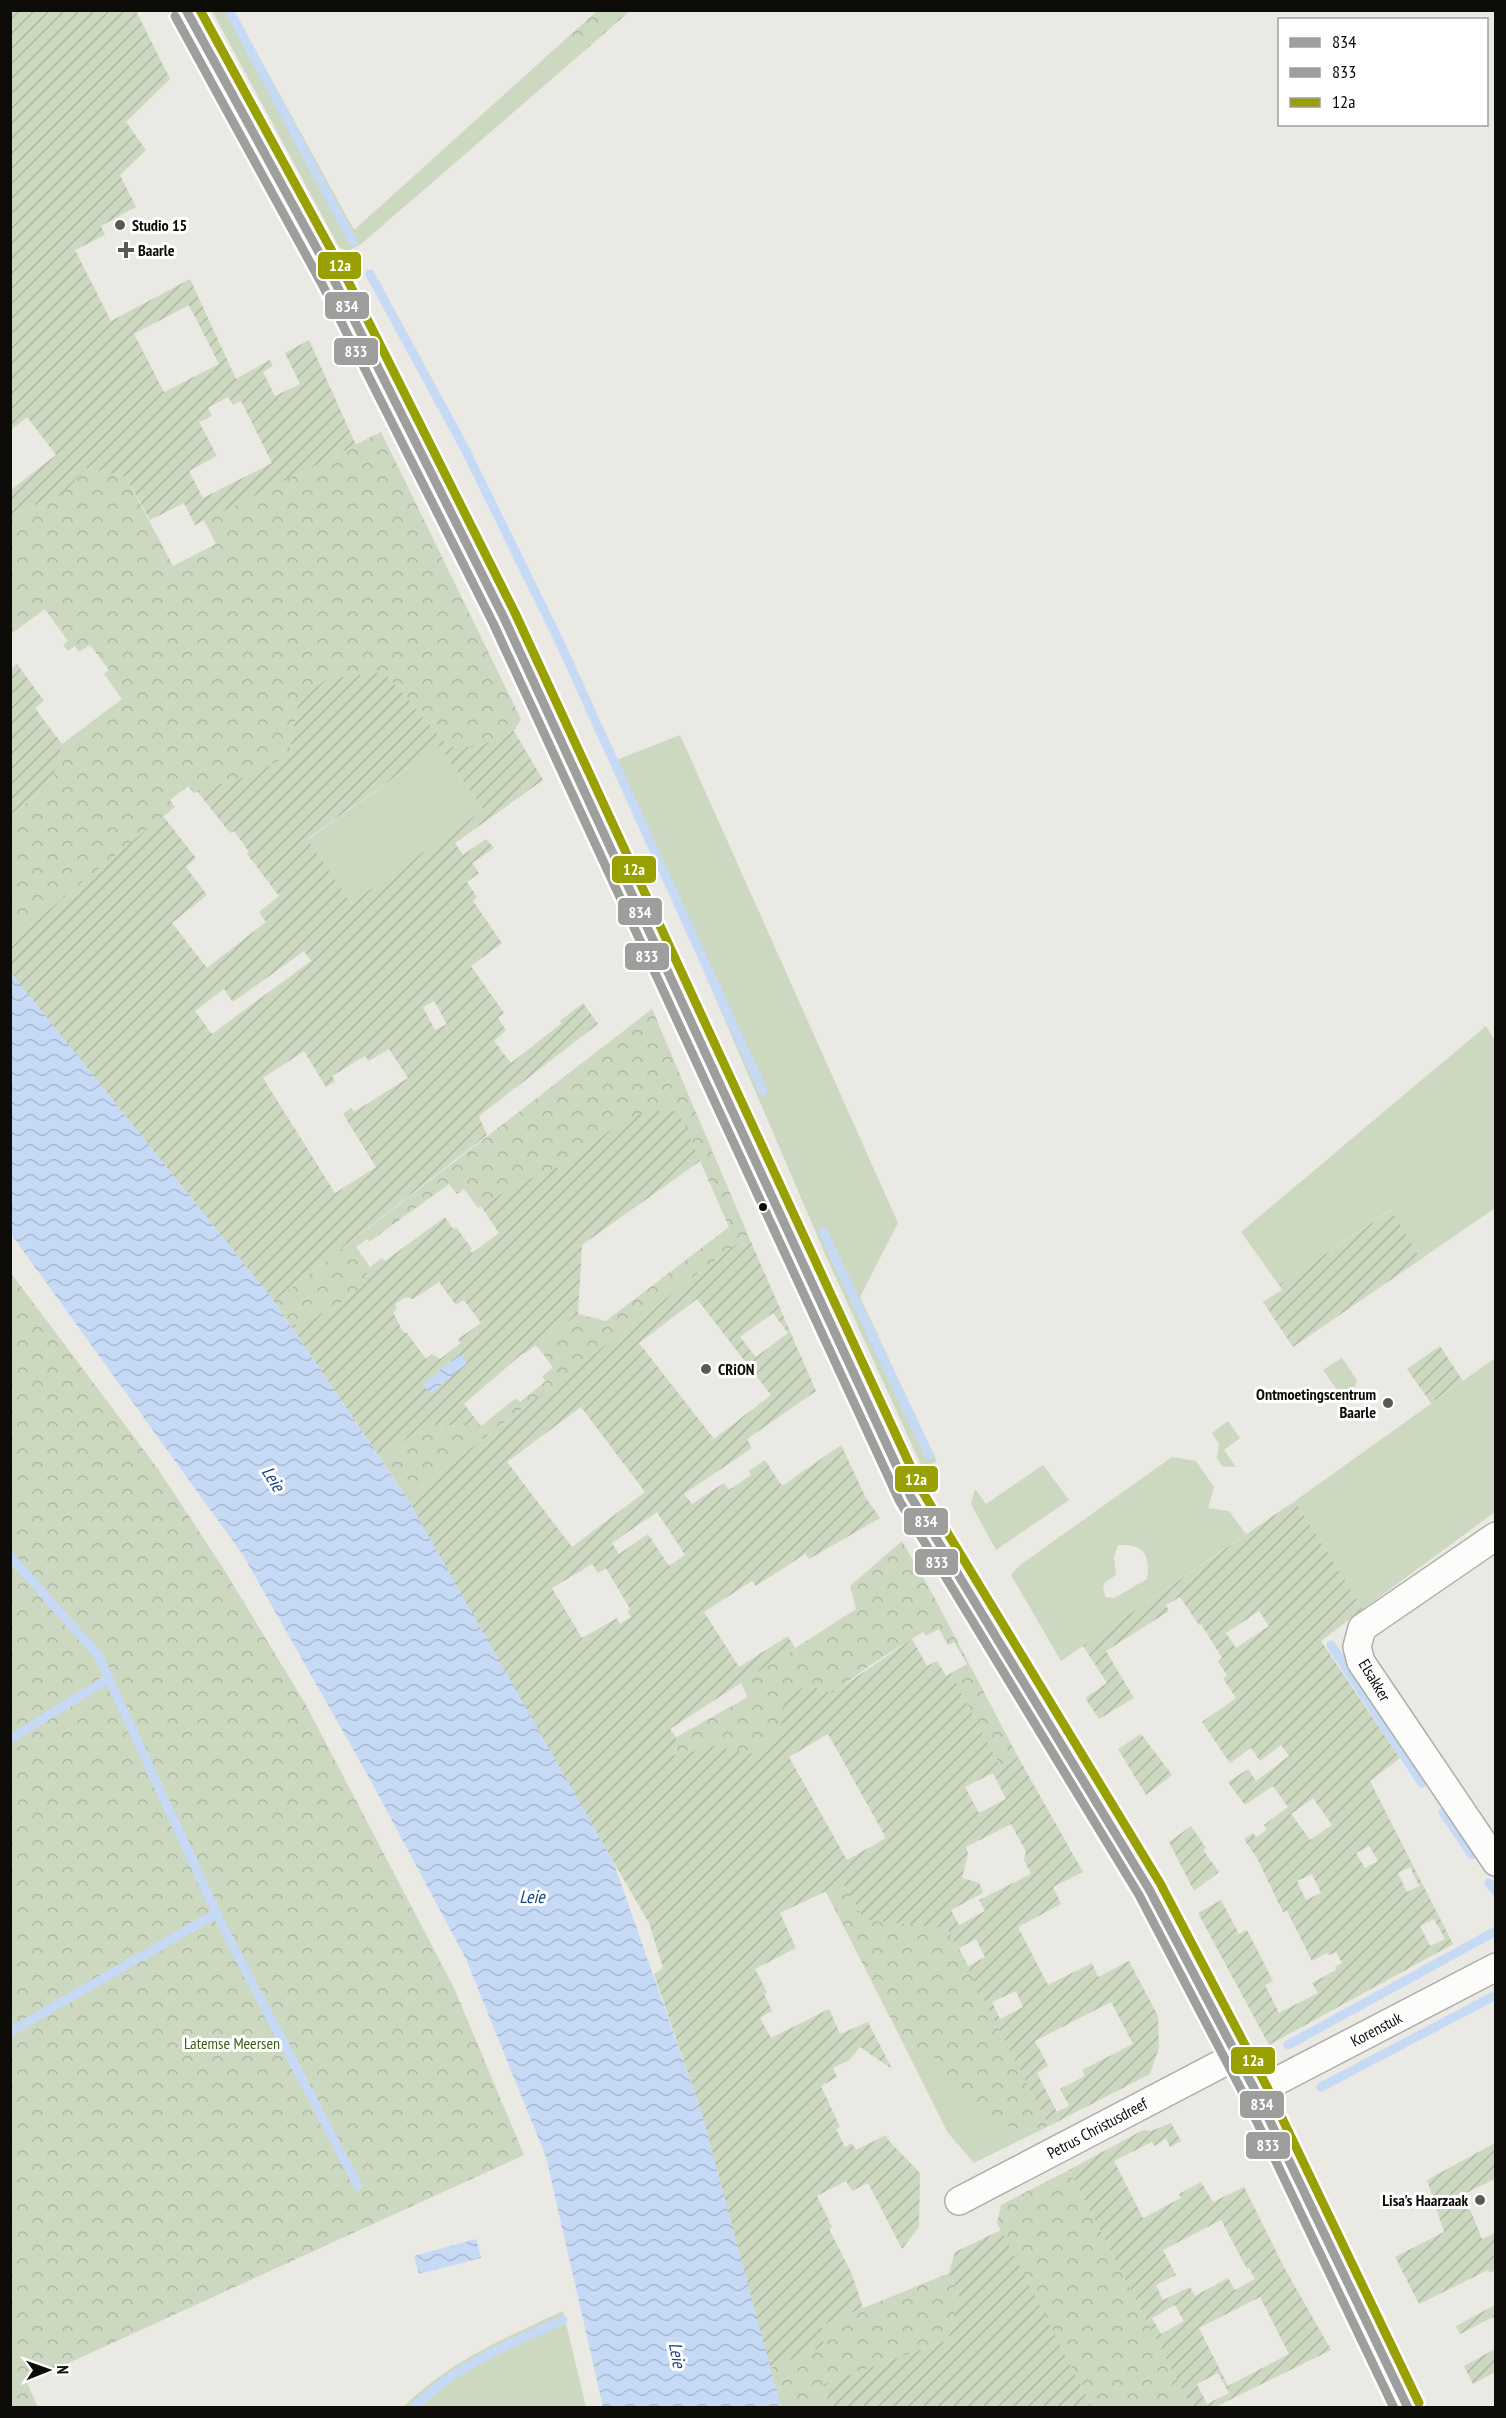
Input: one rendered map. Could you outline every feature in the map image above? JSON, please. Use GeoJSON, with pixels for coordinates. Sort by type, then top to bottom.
{"type":"FeatureCollection","features":[{"type":"Feature","properties":{"kind":"main road"},"geometry":{"type":"LineString","coordinates":[[186,10],[334,280],[504,618],[911,1497],[1149,1889],[1256,2092],[1408,2408]]}},
{"type":"Feature","properties":{"kind":"street","name":"Elsakker"},"geometry":{"type":"LineString","coordinates":[[1496,1536],[1362,1628],[1357,1647],[1361,1662],[1496,1862]]}},
{"type":"Feature","properties":{"kind":"street","name":"Korenstuk"},"geometry":{"type":"LineString","coordinates":[[1256,2092],[1496,1967]]}},
{"type":"Feature","properties":{"kind":"street","name":"Petrus Christusdreef"},"geometry":{"type":"LineString","coordinates":[[959,2201],[1236,2056]]}},
{"type":"Feature","properties":{"kind":"green space"},"geometry":{"type":"Polygon","coordinates":[[[10,11],[136,11],[170,79],[126,122],[146,150],[120,175],[136,207],[101,226],[105,235],[75,250],[111,321],[190,279],[236,379],[270,360],[273,366],[263,372],[275,396],[300,384],[285,353],[309,340],[356,445],[195,525],[184,503],[150,520],[126,477],[86,468],[62,495],[11,514],[11,490],[56,455],[27,417],[11,430],[10,11]],[[189,305],[134,334],[164,392],[219,364],[189,305]],[[228,397],[208,408],[212,416],[199,422],[217,456],[189,471],[203,498],[272,463],[241,401],[233,405],[228,397]]]}},
{"type":"Feature","properties":{"kind":"green space"},"geometry":{"type":"Polygon","coordinates":[[[212,11],[234,11],[354,230],[569,36],[583,52],[360,245],[347,251],[339,247],[212,11]]]}},
{"type":"Feature","properties":{"kind":"green space"},"geometry":{"type":"Polygon","coordinates":[[[597,11],[630,11],[583,52],[569,36],[597,11]]]}},
{"type":"Feature","properties":{"kind":"green space"},"geometry":{"type":"Polygon","coordinates":[[[381,432],[521,719],[514,731],[477,747],[449,747],[384,672],[298,702],[289,755],[252,775],[194,793],[188,786],[170,800],[175,807],[33,923],[11,935],[11,815],[51,784],[62,744],[122,699],[104,674],[109,670],[90,645],[79,652],[75,646],[68,651],[63,645],[68,641],[45,609],[11,634],[11,514],[62,495],[86,468],[126,477],[173,566],[216,544],[204,520],[381,432]]]}},
{"type":"Feature","properties":{"kind":"green space"},"geometry":{"type":"Polygon","coordinates":[[[17,664],[44,701],[35,708],[62,744],[51,784],[11,815],[10,669],[17,664]]]}},
{"type":"Feature","properties":{"kind":"green space"},"geometry":{"type":"Polygon","coordinates":[[[384,672],[449,747],[477,747],[514,731],[543,780],[455,843],[463,855],[486,839],[494,848],[472,863],[479,873],[467,882],[477,897],[473,901],[502,943],[471,966],[504,1013],[498,1018],[506,1030],[494,1041],[511,1063],[562,1023],[560,1021],[583,1003],[598,1024],[479,1116],[487,1135],[274,1301],[11,973],[10,935],[33,923],[163,816],[196,858],[186,867],[207,895],[172,923],[207,968],[266,922],[259,912],[279,896],[247,854],[249,852],[234,831],[230,833],[197,791],[252,775],[289,755],[298,702],[327,679],[384,672]],[[439,746],[307,839],[351,903],[483,810],[439,746]],[[304,951],[233,1002],[224,989],[195,1011],[212,1034],[311,961],[304,951]],[[434,1001],[423,1007],[435,1030],[447,1024],[434,1001]],[[389,1049],[369,1061],[365,1056],[332,1076],[335,1081],[326,1087],[304,1051],[263,1078],[335,1193],[376,1167],[343,1114],[351,1108],[354,1112],[408,1078],[389,1049]]]}},
{"type":"Feature","properties":{"kind":"green space"},"geometry":{"type":"Polygon","coordinates":[[[680,735],[898,1223],[860,1297],[937,1462],[922,1467],[825,1254],[614,761],[680,735]]]}},
{"type":"Feature","properties":{"kind":"green space"},"geometry":{"type":"Polygon","coordinates":[[[439,746],[483,810],[351,903],[307,840],[439,746]]]}},
{"type":"Feature","properties":{"kind":"green space"},"geometry":{"type":"Polygon","coordinates":[[[652,1009],[748,1235],[407,1498],[381,1459],[424,1425],[481,1426],[516,1398],[520,1402],[546,1381],[542,1377],[553,1367],[536,1345],[578,1314],[606,1321],[729,1227],[678,1111],[628,1117],[563,1165],[514,1186],[478,1208],[464,1189],[457,1194],[449,1184],[369,1242],[367,1239],[356,1247],[370,1267],[361,1288],[331,1310],[291,1326],[274,1301],[652,1009]]]}},
{"type":"Feature","properties":{"kind":"green space"},"geometry":{"type":"Polygon","coordinates":[[[1486,1026],[1495,1041],[1495,1208],[1421,1259],[1390,1210],[1279,1285],[1241,1232],[1486,1026]]]}},
{"type":"Feature","properties":{"kind":"green space"},"geometry":{"type":"Polygon","coordinates":[[[655,1111],[678,1111],[700,1161],[582,1245],[578,1314],[523,1353],[464,1404],[481,1426],[424,1425],[381,1459],[291,1326],[331,1310],[361,1288],[370,1267],[382,1258],[385,1261],[445,1217],[453,1229],[456,1227],[472,1249],[470,1251],[472,1253],[499,1233],[481,1206],[514,1186],[563,1165],[628,1117],[655,1111]],[[439,1282],[413,1299],[406,1297],[395,1304],[397,1309],[393,1312],[403,1332],[407,1333],[426,1359],[432,1354],[440,1359],[461,1343],[458,1339],[481,1323],[464,1300],[456,1305],[439,1282]]]}},
{"type":"Feature","properties":{"kind":"green space"},"geometry":{"type":"Polygon","coordinates":[[[1391,1210],[1421,1259],[1293,1347],[1263,1302],[1282,1290],[1279,1285],[1391,1210]]]}},
{"type":"Feature","properties":{"kind":"green space"},"geometry":{"type":"Polygon","coordinates":[[[748,1235],[816,1391],[747,1439],[752,1448],[684,1494],[692,1504],[724,1483],[729,1490],[751,1475],[749,1471],[765,1460],[782,1486],[841,1445],[866,1498],[880,1518],[809,1559],[805,1554],[756,1586],[752,1581],[704,1612],[739,1667],[788,1636],[795,1648],[670,1729],[676,1737],[675,1757],[711,1746],[754,1754],[780,1731],[785,1699],[807,1685],[833,1693],[912,1639],[927,1666],[937,1661],[946,1676],[951,1673],[1001,1768],[1018,1757],[1083,1872],[1053,1887],[1061,1904],[1018,1927],[1048,1985],[1092,1963],[1098,1977],[1129,1961],[1158,2016],[1159,2047],[1150,2074],[1049,2126],[947,1928],[864,1920],[843,1883],[780,1913],[796,1948],[755,1969],[767,1992],[764,1994],[772,2011],[760,2018],[771,2038],[829,2009],[840,2034],[868,2022],[892,2069],[860,2047],[849,2060],[833,2068],[837,2077],[821,2086],[840,2127],[836,2129],[845,2147],[852,2143],[856,2150],[886,2135],[920,2173],[919,2227],[902,2249],[868,2183],[852,2191],[846,2181],[817,2196],[832,2227],[829,2229],[852,2274],[863,2308],[822,2325],[824,2346],[770,2368],[702,2114],[654,1974],[663,1968],[649,1923],[407,1498],[748,1235]],[[697,1299],[639,1343],[714,1439],[771,1395],[697,1299]],[[773,1313],[740,1337],[756,1357],[788,1333],[773,1313]],[[581,1407],[507,1462],[572,1547],[645,1492],[581,1407]],[[657,1512],[612,1543],[619,1554],[648,1534],[669,1566],[685,1555],[657,1512]],[[592,1564],[552,1588],[582,1638],[617,1618],[620,1624],[631,1617],[627,1611],[630,1609],[606,1568],[598,1573],[592,1564]],[[828,1734],[789,1757],[847,1860],[886,1838],[828,1734]],[[993,1773],[965,1787],[979,1813],[1006,1799],[993,1773]],[[1011,1824],[966,1847],[968,1854],[962,1878],[979,1883],[983,1893],[951,1910],[959,1925],[985,1911],[979,1900],[1031,1874],[1024,1860],[1026,1852],[1011,1824]],[[976,1939],[959,1948],[968,1966],[985,1957],[976,1939]],[[1016,1991],[992,2002],[1000,2019],[1023,2007],[1016,1991]],[[1111,2002],[1035,2041],[1048,2066],[1037,2073],[1057,2112],[1069,2106],[1060,2089],[1085,2076],[1082,2070],[1133,2044],[1111,2002]]]}},
{"type":"Feature","properties":{"kind":"green space","name":"Latemse Meersen"},"geometry":{"type":"Polygon","coordinates":[[[10,1272],[158,1469],[223,1568],[306,1705],[454,1988],[524,2155],[27,2382],[38,2408],[10,2407],[10,1272]]]}},
{"type":"Feature","properties":{"kind":"green space"},"geometry":{"type":"Polygon","coordinates":[[[1440,1346],[1463,1381],[1431,1403],[1407,1369],[1440,1346]]]}},
{"type":"Feature","properties":{"kind":"green space"},"geometry":{"type":"Polygon","coordinates":[[[1342,1358],[1357,1380],[1354,1389],[1346,1394],[1339,1393],[1323,1370],[1342,1358]]]}},
{"type":"Feature","properties":{"kind":"green space"},"geometry":{"type":"Polygon","coordinates":[[[1495,1358],[1495,1512],[1363,1609],[1295,1501],[1495,1358]]]}},
{"type":"Feature","properties":{"kind":"green space"},"geometry":{"type":"Polygon","coordinates":[[[1228,1421],[1240,1438],[1224,1450],[1236,1467],[1222,1466],[1217,1458],[1219,1444],[1212,1433],[1228,1421]]]}},
{"type":"Feature","properties":{"kind":"green space"},"geometry":{"type":"Polygon","coordinates":[[[1172,1457],[1196,1461],[1214,1487],[1208,1508],[1229,1511],[1246,1534],[1061,1661],[1011,1575],[1020,1565],[1172,1457]],[[1118,1545],[1114,1557],[1116,1575],[1105,1582],[1103,1589],[1106,1597],[1114,1598],[1147,1579],[1146,1557],[1139,1549],[1118,1545]]]}},
{"type":"Feature","properties":{"kind":"green space"},"geometry":{"type":"Polygon","coordinates":[[[1043,1465],[1069,1500],[996,1550],[971,1504],[975,1489],[986,1504],[1043,1465]]]}},
{"type":"Feature","properties":{"kind":"green space"},"geometry":{"type":"Polygon","coordinates":[[[1295,1501],[1363,1609],[1321,1641],[1400,1758],[1370,1781],[1453,1944],[1269,2045],[1198,1913],[1221,1900],[1239,1934],[1247,1930],[1273,1981],[1265,1985],[1279,2013],[1318,1993],[1312,1983],[1336,1970],[1335,1967],[1342,1963],[1336,1952],[1329,1955],[1327,1953],[1312,1961],[1287,1911],[1283,1912],[1257,1858],[1244,1839],[1253,1833],[1256,1837],[1267,1830],[1264,1825],[1288,1807],[1273,1786],[1245,1805],[1228,1782],[1248,1769],[1256,1781],[1289,1756],[1281,1745],[1260,1761],[1251,1748],[1230,1763],[1202,1722],[1236,1698],[1223,1678],[1227,1675],[1218,1662],[1222,1658],[1201,1624],[1199,1625],[1180,1597],[1166,1605],[1169,1611],[1106,1651],[1134,1698],[1099,1719],[1085,1698],[1107,1683],[1083,1646],[1295,1501]],[[1259,1611],[1226,1633],[1236,1648],[1269,1626],[1259,1611]],[[1313,1798],[1291,1814],[1310,1840],[1332,1825],[1313,1798]],[[1369,1846],[1356,1853],[1365,1868],[1378,1861],[1369,1846]],[[1410,1867],[1398,1873],[1407,1892],[1419,1886],[1410,1867]],[[1312,1874],[1297,1881],[1306,1900],[1321,1893],[1312,1874]],[[1434,1919],[1420,1926],[1430,1946],[1445,1939],[1434,1919]]]}},
{"type":"Feature","properties":{"kind":"green space"},"geometry":{"type":"Polygon","coordinates":[[[902,1541],[1018,1757],[1001,1768],[951,1673],[967,1664],[954,1642],[948,1645],[939,1629],[926,1636],[923,1632],[869,1666],[833,1693],[807,1685],[780,1731],[754,1755],[711,1746],[675,1758],[676,1737],[748,1697],[741,1683],[856,1609],[850,1586],[902,1541]]]}},
{"type":"Feature","properties":{"kind":"green space"},"geometry":{"type":"Polygon","coordinates":[[[1141,1734],[1172,1775],[1146,1795],[1118,1749],[1141,1734]]]}},
{"type":"Feature","properties":{"kind":"green space"},"geometry":{"type":"Polygon","coordinates":[[[1191,1826],[1206,1848],[1203,1850],[1219,1872],[1194,1891],[1169,1842],[1191,1826]]]}},
{"type":"Feature","properties":{"kind":"green space"},"geometry":{"type":"Polygon","coordinates":[[[843,1883],[864,1920],[947,1927],[1049,2126],[1027,2130],[994,2124],[974,2113],[930,2052],[903,2043],[825,1890],[843,1883]]]}},
{"type":"Feature","properties":{"kind":"green space"},"geometry":{"type":"Polygon","coordinates":[[[903,2043],[930,2052],[994,2124],[1027,2130],[1049,2126],[974,2163],[948,2133],[903,2043]]]}},
{"type":"Feature","properties":{"kind":"green space"},"geometry":{"type":"Polygon","coordinates":[[[1171,2123],[1181,2141],[1170,2147],[1166,2139],[1154,2146],[1152,2142],[1114,2161],[1143,2218],[1181,2198],[1179,2194],[1201,2182],[1213,2202],[1244,2187],[1285,2269],[1331,2350],[1215,2407],[1191,2407],[1069,2170],[1143,2130],[1151,2131],[1171,2123]],[[1221,2220],[1163,2250],[1176,2275],[1156,2285],[1163,2300],[1190,2287],[1195,2296],[1228,2278],[1235,2290],[1255,2279],[1249,2268],[1247,2269],[1221,2220]],[[1260,2297],[1199,2328],[1228,2386],[1289,2354],[1260,2297]],[[1175,2305],[1152,2318],[1161,2334],[1184,2321],[1175,2305]],[[1218,2373],[1197,2384],[1207,2404],[1229,2393],[1218,2373]]]}},
{"type":"Feature","properties":{"kind":"green space"},"geometry":{"type":"Polygon","coordinates":[[[1495,2143],[1495,2179],[1464,2194],[1482,2239],[1495,2233],[1495,2270],[1490,2273],[1488,2270],[1419,2304],[1395,2257],[1444,2232],[1427,2180],[1495,2143]]]}},
{"type":"Feature","properties":{"kind":"green space"},"geometry":{"type":"Polygon","coordinates":[[[1069,2170],[1191,2407],[1092,2407],[997,2223],[1001,2205],[1069,2170]]]}},
{"type":"Feature","properties":{"kind":"green space"},"geometry":{"type":"Polygon","coordinates":[[[1001,2230],[1092,2407],[832,2407],[824,2384],[948,2340],[959,2295],[949,2273],[955,2252],[1001,2230]]]}},
{"type":"Feature","properties":{"kind":"green space"},"geometry":{"type":"Polygon","coordinates":[[[949,2273],[959,2295],[948,2340],[825,2384],[832,2407],[781,2407],[770,2368],[824,2346],[822,2325],[949,2273]]]}},
{"type":"Feature","properties":{"kind":"green space"},"geometry":{"type":"Polygon","coordinates":[[[1495,2305],[1495,2320],[1493,2317],[1460,2334],[1456,2326],[1495,2305]]]}},
{"type":"Feature","properties":{"kind":"green space"},"geometry":{"type":"Polygon","coordinates":[[[563,2311],[586,2407],[403,2407],[459,2363],[563,2311]]]}},
{"type":"Feature","properties":{"kind":"green space"},"geometry":{"type":"Polygon","coordinates":[[[1495,2349],[1495,2372],[1473,2384],[1464,2366],[1495,2349]]]}},
{"type":"Feature","properties":{"kind":"water","name":"Leie"},"geometry":{"type":"Polygon","coordinates":[[[11,973],[274,1301],[407,1498],[613,1861],[702,2114],[781,2407],[603,2407],[546,2157],[466,1959],[371,1781],[243,1555],[11,1234],[11,973]]]}},
{"type":"Feature","properties":{"kind":"water"},"geometry":{"type":"Polygon","coordinates":[[[459,1354],[467,1363],[431,1394],[423,1385],[459,1354]]]}},
{"type":"Feature","properties":{"kind":"water"},"geometry":{"type":"Polygon","coordinates":[[[476,2239],[481,2258],[419,2274],[414,2256],[476,2239]]]}},
{"type":"Feature","properties":{"kind":"waterway"},"geometry":{"type":"LineString","coordinates":[[229,10],[353,242]]}},
{"type":"Feature","properties":{"kind":"waterway"},"geometry":{"type":"LineString","coordinates":[[370,274],[465,449],[561,645],[763,1091]]}},
{"type":"Feature","properties":{"kind":"waterway"},"geometry":{"type":"LineString","coordinates":[[823,1232],[929,1455]]}},
{"type":"Feature","properties":{"kind":"waterway"},"geometry":{"type":"LineString","coordinates":[[10,1556],[98,1655],[222,1925],[358,2186]]}},
{"type":"Feature","properties":{"kind":"waterway"},"geometry":{"type":"LineString","coordinates":[[1331,1645],[1422,1783]]}},
{"type":"Feature","properties":{"kind":"waterway"},"geometry":{"type":"LineString","coordinates":[[10,1739],[109,1678]]}},
{"type":"Feature","properties":{"kind":"waterway"},"geometry":{"type":"LineString","coordinates":[[1443,1812],[1472,1855]]}},
{"type":"Feature","properties":{"kind":"waterway"},"geometry":{"type":"LineString","coordinates":[[1489,1883],[1496,1892]]}},
{"type":"Feature","properties":{"kind":"waterway"},"geometry":{"type":"LineString","coordinates":[[10,2032],[217,1913]]}},
{"type":"Feature","properties":{"kind":"waterway"},"geometry":{"type":"LineString","coordinates":[[1288,2045],[1496,1931]]}},
{"type":"Feature","properties":{"kind":"waterway"},"geometry":{"type":"LineString","coordinates":[[1321,2087],[1496,1995]]}},
{"type":"Feature","properties":{"kind":"waterway"},"geometry":{"type":"LineString","coordinates":[[413,2408],[447,2379],[465,2368],[503,2347],[563,2320]]}},
{"type":"Feature","properties":{"kind":"transit line","name":"834"},"geometry":{"type":"LineString","coordinates":[[186,10],[334,280],[504,618],[911,1497],[1149,1889],[1256,2092],[1408,2408]]}},
{"type":"Feature","properties":{"kind":"transit line","name":"12a"},"geometry":{"type":"LineString","coordinates":[[200,10],[345,275],[515,613],[922,1491],[1160,1883],[1267,2087],[1419,2403]]}},
{"type":"Feature","properties":{"kind":"transit line","name":"833"},"geometry":{"type":"LineString","coordinates":[[175,16],[323,286],[493,623],[900,1502],[1139,1895],[1245,2097],[1394,2408]]}},
{"type":"Feature","properties":{"kind":"place","name":"Studio 15"},"geometry":{"type":"Point","coordinates":[120,225]}},
{"type":"Feature","properties":{"kind":"place","name":"Baarle"},"geometry":{"type":"Point","coordinates":[126,250]}},
{"type":"Feature","properties":{"kind":"place","name":"CRiON"},"geometry":{"type":"Point","coordinates":[706,1369]}},
{"type":"Feature","properties":{"kind":"place","name":"Ontmoetingscentrum Baarle"},"geometry":{"type":"Point","coordinates":[1388,1403]}},
{"type":"Feature","properties":{"kind":"place","name":"Lisa's Haarzaak"},"geometry":{"type":"Point","coordinates":[1480,2200]}}]}
